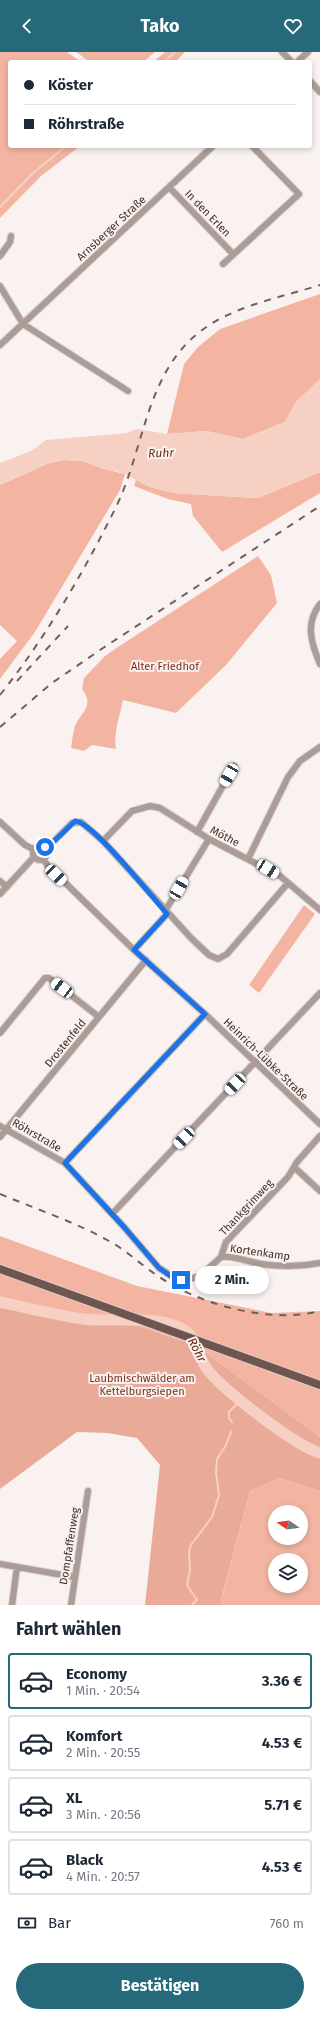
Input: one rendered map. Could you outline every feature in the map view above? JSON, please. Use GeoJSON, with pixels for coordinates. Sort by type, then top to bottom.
{"type":"FeatureCollection","features":[{"type":"Feature","properties":{"kind":"main road"},"geometry":{"type":"LineString","coordinates":[[2,1269],[320,1384]]}},
{"type":"Feature","properties":{"kind":"street"},"geometry":{"type":"LineString","coordinates":[[282,52],[290,60]]}},
{"type":"Feature","properties":{"kind":"street"},"geometry":{"type":"LineString","coordinates":[[299,60],[308,52]]}},
{"type":"Feature","properties":{"kind":"street"},"geometry":{"type":"LineString","coordinates":[[312,83],[320,92]]}},
{"type":"Feature","properties":{"kind":"street","name":"Arnsberger Straße"},"geometry":{"type":"LineString","coordinates":[[0,345],[211,148]]}},
{"type":"Feature","properties":{"kind":"street"},"geometry":{"type":"LineString","coordinates":[[223,264],[275,218],[299,194],[254,148]]}},
{"type":"Feature","properties":{"kind":"street","name":"In den Erlen"},"geometry":{"type":"LineString","coordinates":[[168,187],[233,254]]}},
{"type":"Feature","properties":{"kind":"street"},"geometry":{"type":"LineString","coordinates":[[0,256],[10,242],[11,236]]}},
{"type":"Feature","properties":{"kind":"street"},"geometry":{"type":"LineString","coordinates":[[0,286],[23,324],[128,391]]}},
{"type":"Feature","properties":{"kind":"street"},"geometry":{"type":"LineString","coordinates":[[320,604],[312,619],[310,631],[313,647],[320,664]]}},
{"type":"Feature","properties":{"kind":"street","name":"Möthe"},"geometry":{"type":"LineString","coordinates":[[103,841],[129,813],[150,806],[164,809],[197,832],[248,859],[291,773],[303,758],[320,747]]}},
{"type":"Feature","properties":{"kind":"street"},"geometry":{"type":"LineString","coordinates":[[197,832],[234,766]]}},
{"type":"Feature","properties":{"kind":"street"},"geometry":{"type":"LineString","coordinates":[[46,849],[72,823],[78,821],[84,824],[103,841],[166,913],[209,955],[216,958],[221,958],[227,954],[288,882]]}},
{"type":"Feature","properties":{"kind":"street"},"geometry":{"type":"LineString","coordinates":[[0,822],[25,845],[33,849]]}},
{"type":"Feature","properties":{"kind":"street"},"geometry":{"type":"LineString","coordinates":[[134,950],[166,913],[209,839]]}},
{"type":"Feature","properties":{"kind":"street"},"geometry":{"type":"LineString","coordinates":[[33,849],[39,846],[46,849]]}},
{"type":"Feature","properties":{"kind":"street"},"geometry":{"type":"LineString","coordinates":[[0,894],[34,857],[33,849]]}},
{"type":"Feature","properties":{"kind":"street"},"geometry":{"type":"LineString","coordinates":[[34,857],[38,860],[44,859],[47,854],[46,849]]}},
{"type":"Feature","properties":{"kind":"street","name":"Heinrich-Lübke-Straße"},"geometry":{"type":"LineString","coordinates":[[44,859],[48,866],[134,950],[205,1014],[320,1124]]}},
{"type":"Feature","properties":{"kind":"street"},"geometry":{"type":"LineString","coordinates":[[248,859],[268,869],[288,882],[320,910]]}},
{"type":"Feature","properties":{"kind":"street"},"geometry":{"type":"LineString","coordinates":[[0,881],[7,887]]}},
{"type":"Feature","properties":{"kind":"street","name":"Drostenfeld"},"geometry":{"type":"LineString","coordinates":[[0,1137],[146,960]]}},
{"type":"Feature","properties":{"kind":"street"},"geometry":{"type":"LineString","coordinates":[[0,1033],[45,978],[49,978],[99,1017]]}},
{"type":"Feature","properties":{"kind":"street"},"geometry":{"type":"LineString","coordinates":[[112,1214],[320,993]]}},
{"type":"Feature","properties":{"kind":"street"},"geometry":{"type":"LineString","coordinates":[[65,1163],[205,1014]]}},
{"type":"Feature","properties":{"kind":"street","name":"Röhrstraße"},"geometry":{"type":"LineString","coordinates":[[0,1126],[65,1163],[159,1268],[172,1277],[181,1280]]}},
{"type":"Feature","properties":{"kind":"street","name":"Thankgrimweg"},"geometry":{"type":"LineString","coordinates":[[181,1280],[190,1280],[200,1276],[221,1257],[226,1242],[288,1177],[294,1167],[320,1136]]}},
{"type":"Feature","properties":{"kind":"street"},"geometry":{"type":"LineString","coordinates":[[294,1167],[320,1191]]}},
{"type":"Feature","properties":{"kind":"street","name":"Kortenkamp"},"geometry":{"type":"LineString","coordinates":[[221,1257],[261,1264],[284,1266],[320,1263]]}},
{"type":"Feature","properties":{"kind":"street","name":"Dompfaffenweg"},"geometry":{"type":"LineString","coordinates":[[70,1605],[88,1491]]}},
{"type":"Feature","properties":{"kind":"street"},"geometry":{"type":"LineString","coordinates":[[0,1564],[74,1577]]}},
{"type":"Feature","properties":{"kind":"street"},"geometry":{"type":"LineString","coordinates":[[12,1605],[17,1567]]}},
{"type":"Feature","properties":{"kind":"green space"},"geometry":{"type":"Polygon","coordinates":[[[0,52],[67,52],[78,60],[8,60],[8,148],[77,148],[41,176],[0,218],[0,52]]]}},
{"type":"Feature","properties":{"kind":"green space"},"geometry":{"type":"Polygon","coordinates":[[[76,52],[155,52],[145,60],[87,60],[76,52]]]}},
{"type":"Feature","properties":{"kind":"green space"},"geometry":{"type":"Polygon","coordinates":[[[165,52],[185,52],[177,60],[155,60],[165,52]]]}},
{"type":"Feature","properties":{"kind":"green space"},"geometry":{"type":"Polygon","coordinates":[[[320,294],[320,379],[296,402],[285,422],[243,439],[206,431],[167,434],[184,364],[198,347],[220,329],[320,294]]]}},
{"type":"Feature","properties":{"kind":"green space"},"geometry":{"type":"Polygon","coordinates":[[[64,460],[83,461],[104,469],[125,474],[120,490],[35,632],[0,679],[0,659],[17,641],[0,625],[0,485],[49,463],[64,460]]]}},
{"type":"Feature","properties":{"kind":"green space"},"geometry":{"type":"Polygon","coordinates":[[[320,472],[320,493],[222,552],[193,516],[191,504],[168,499],[134,486],[136,480],[150,487],[173,493],[258,498],[320,472]]]}},
{"type":"Feature","properties":{"kind":"green space","name":"Alter Friedhof"},"geometry":{"type":"Polygon","coordinates":[[[258,556],[271,575],[277,603],[226,665],[176,713],[123,700],[116,731],[116,749],[92,745],[84,751],[71,748],[75,726],[86,709],[87,704],[86,695],[82,689],[84,678],[105,656],[258,556]]]}},
{"type":"Feature","properties":{"kind":"green space"},"geometry":{"type":"Polygon","coordinates":[[[304,905],[315,914],[259,993],[249,985],[304,905]]]}},
{"type":"Feature","properties":{"kind":"green space"},"geometry":{"type":"Polygon","coordinates":[[[0,1236],[137,1286],[272,1313],[320,1311],[320,1437],[197,1346],[130,1323],[83,1321],[0,1304],[0,1236]]]}},
{"type":"Feature","properties":{"kind":"green space","name":"Laubmischwälder am Kettelburgsiepen"},"geometry":{"type":"Polygon","coordinates":[[[0,1304],[83,1321],[130,1323],[197,1346],[320,1437],[320,1491],[280,1478],[250,1491],[221,1600],[223,1605],[145,1605],[160,1465],[137,1438],[107,1433],[77,1432],[0,1489],[0,1304]]]}},
{"type":"Feature","properties":{"kind":"green space"},"geometry":{"type":"Polygon","coordinates":[[[280,1478],[320,1491],[320,1605],[223,1605],[221,1601],[250,1491],[280,1478]]]}},
{"type":"Feature","properties":{"kind":"water","name":"Ruhr"},"geometry":{"type":"Polygon","coordinates":[[[320,379],[320,472],[258,498],[173,493],[150,487],[120,472],[104,469],[83,461],[64,460],[49,463],[0,485],[0,463],[31,451],[46,440],[127,433],[137,429],[167,434],[206,431],[243,439],[285,422],[296,402],[320,379]]]}},
{"type":"Feature","properties":{"kind":"waterway"},"geometry":{"type":"LineString","coordinates":[[166,60],[175,52]]}},
{"type":"Feature","properties":{"kind":"waterway"},"geometry":{"type":"LineString","coordinates":[[0,207],[33,173],[64,148]]}},
{"type":"Feature","properties":{"kind":"waterway","name":"Röhr"},"geometry":{"type":"LineString","coordinates":[[0,1302],[83,1319],[136,1320],[163,1322],[174,1325],[184,1330],[192,1337],[205,1366],[225,1387],[276,1428],[320,1453]]}},
{"type":"Feature","properties":{"kind":"waterway"},"geometry":{"type":"LineString","coordinates":[[232,1422],[229,1418],[229,1412],[240,1401]]}},
{"type":"Feature","properties":{"kind":"waterway"},"geometry":{"type":"LineString","coordinates":[[192,1605],[197,1600],[187,1585],[190,1570],[189,1551],[191,1545],[212,1517],[219,1495],[216,1472],[217,1459],[226,1445],[231,1432]]}},
{"type":"Feature","properties":{"kind":"railway"},"geometry":{"type":"LineString","coordinates":[[0,695],[49,627],[91,555],[117,505],[126,483],[156,392],[167,370],[180,351],[197,334],[210,324],[225,316],[256,304],[320,285]]}},
{"type":"Feature","properties":{"kind":"railway"},"geometry":{"type":"LineString","coordinates":[[0,727],[52,683],[320,506]]}},
{"type":"Feature","properties":{"kind":"railway"},"geometry":{"type":"LineString","coordinates":[[17,681],[68,626]]}},
{"type":"Feature","properties":{"kind":"railway"},"geometry":{"type":"LineString","coordinates":[[0,1194],[96,1234],[127,1253],[152,1272],[194,1296],[236,1309],[258,1313],[280,1315],[320,1311]]}},
{"type":"Feature","properties":{"kind":"route"},"geometry":{"type":"LineString","coordinates":[[45,847],[46,849],[75,821],[84,824],[103,841],[167,914],[134,950],[205,1014],[65,1163],[84,1182],[154,1263],[166,1274],[181,1280]]}}]}
